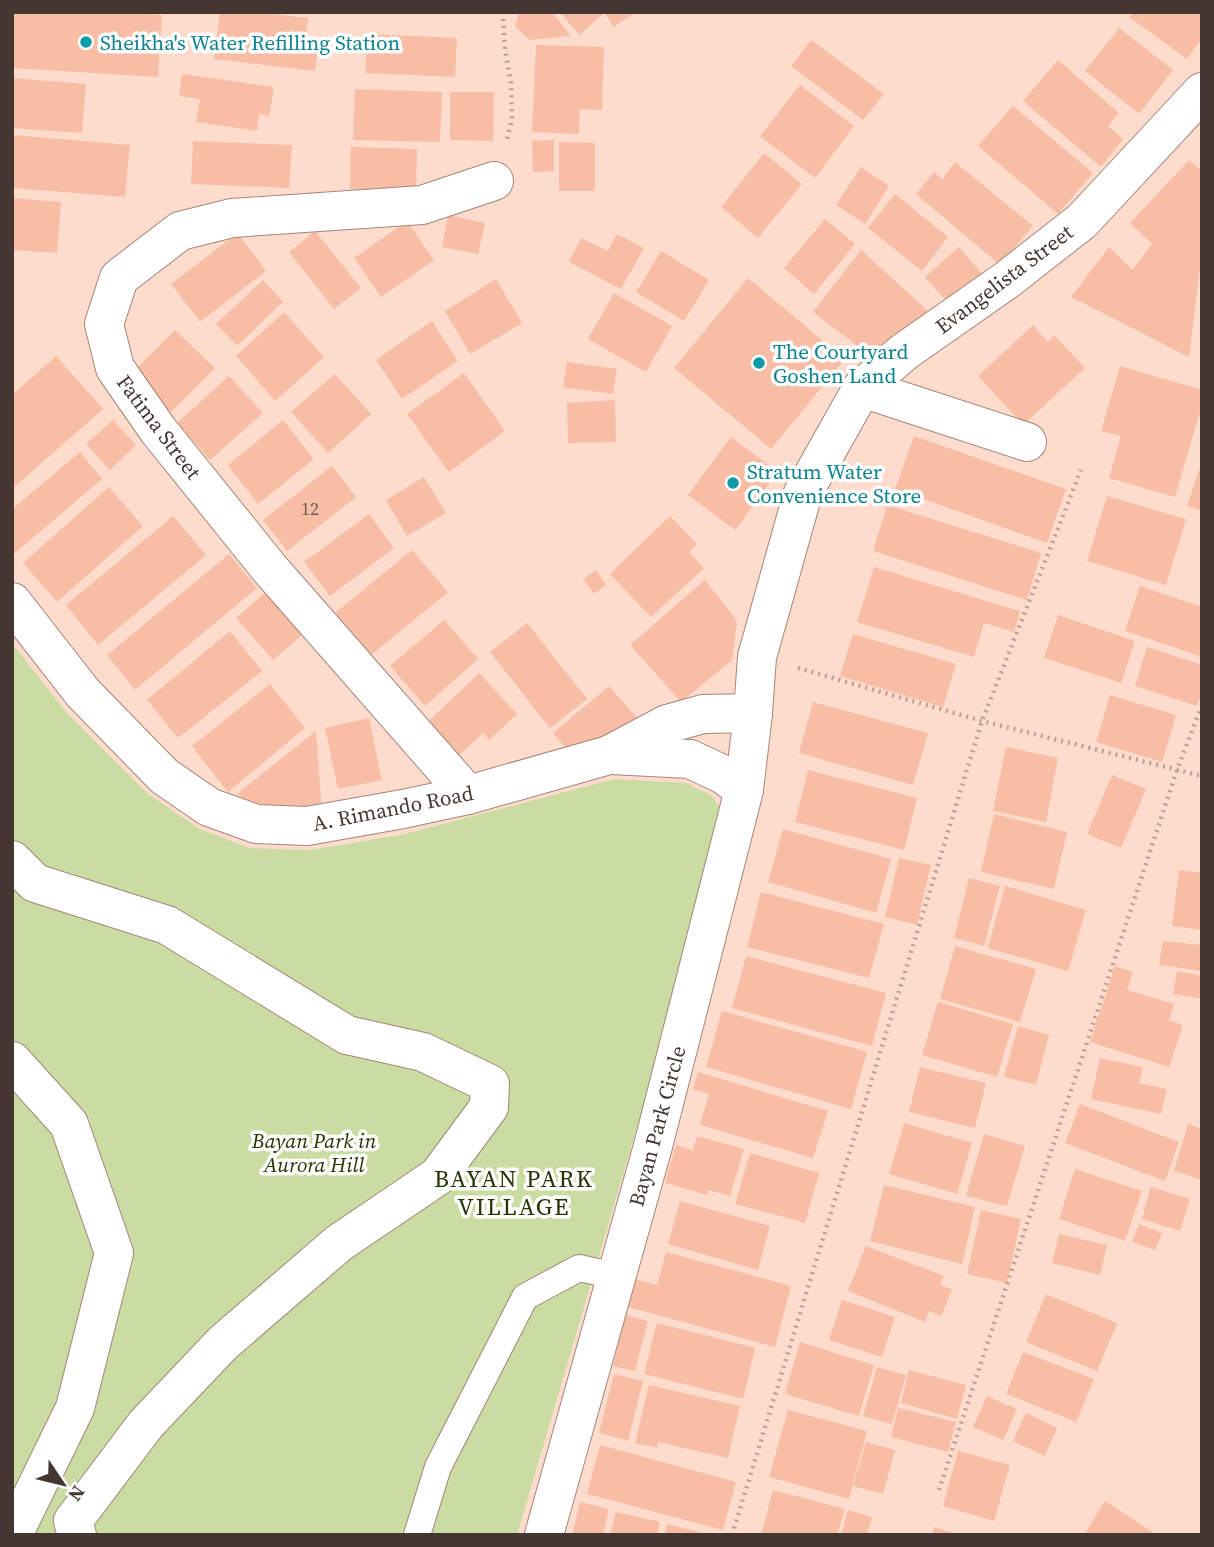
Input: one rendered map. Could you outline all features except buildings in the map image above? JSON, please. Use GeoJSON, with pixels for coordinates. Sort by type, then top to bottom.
{"type":"FeatureCollection","features":[{"type":"Feature","properties":{"kind":"street","name":"Evangelista Street"},"geometry":{"type":"LineString","coordinates":[[752,713],[757,657],[803,493],[862,388],[904,352],[1008,279],[1082,220],[1202,92]]}},
{"type":"Feature","properties":{"kind":"street","name":"Fatima Street"},"geometry":{"type":"LineString","coordinates":[[468,794],[270,569],[158,430],[115,369],[104,324],[120,278],[180,231],[232,218],[422,205],[494,181]]}},
{"type":"Feature","properties":{"kind":"street"},"geometry":{"type":"LineString","coordinates":[[862,388],[1027,442]]}},
{"type":"Feature","properties":{"kind":"street","name":"A. Rimando Road"},"geometry":{"type":"LineString","coordinates":[[12,602],[83,693],[164,776],[209,807],[256,824],[307,826],[403,809],[609,755],[667,724],[703,714],[752,713]]}},
{"type":"Feature","properties":{"kind":"street","name":"Bayan Park Circle"},"geometry":{"type":"LineString","coordinates":[[544,1535],[653,1146],[744,790],[752,713]]}},
{"type":"Feature","properties":{"kind":"street","name":"A. Rimando Road"},"geometry":{"type":"LineString","coordinates":[[609,755],[690,760],[724,775],[744,790]]}},
{"type":"Feature","properties":{"kind":"street"},"geometry":{"type":"LineString","coordinates":[[12,860],[35,883],[167,925],[347,1035],[423,1052],[490,1084],[489,1107],[438,1176],[339,1243],[223,1343],[146,1424],[73,1521],[77,1535]]}},
{"type":"Feature","properties":{"kind":"street"},"geometry":{"type":"LineString","coordinates":[[12,1062],[69,1124],[114,1253],[75,1408],[13,1535]]}},
{"type":"Feature","properties":{"kind":"lane"},"geometry":{"type":"LineString","coordinates":[[417,1535],[438,1467],[525,1297],[579,1268],[615,1276]]}},
{"type":"Feature","properties":{"kind":"path"},"geometry":{"type":"LineString","coordinates":[[494,181],[512,119],[504,12]]}},
{"type":"Feature","properties":{"kind":"path"},"geometry":{"type":"LineString","coordinates":[[732,1535],[982,721],[1081,470]]}},
{"type":"Feature","properties":{"kind":"path"},"geometry":{"type":"LineString","coordinates":[[757,657],[982,721],[1202,776]]}},
{"type":"Feature","properties":{"kind":"path"},"geometry":{"type":"LineString","coordinates":[[939,1490],[1177,770],[1202,705]]}},
{"type":"Feature","properties":{"kind":"green space","name":"Bayan Park in Aurora Hill"},"geometry":{"type":"Polygon","coordinates":[[[12,643],[65,711],[148,794],[200,829],[250,848],[310,850],[405,834],[614,779],[686,783],[711,795],[728,818],[517,1535],[12,1535],[12,643]]]}},
{"type":"Feature","properties":{"kind":"place","name":"Sheikha's Water Refilling Station"},"geometry":{"type":"Point","coordinates":[86,42]}},
{"type":"Feature","properties":{"kind":"place","name":"The Courtyard Goshen Land"},"geometry":{"type":"Point","coordinates":[759,363]}},
{"type":"Feature","properties":{"kind":"place","name":"Stratum Water Convenience Store"},"geometry":{"type":"Point","coordinates":[733,483]}},
{"type":"Feature","properties":{"kind":"district","name":"BAYAN PARK VILLAGE"},"geometry":{"type":"Point","coordinates":[514,1192]}}]}
